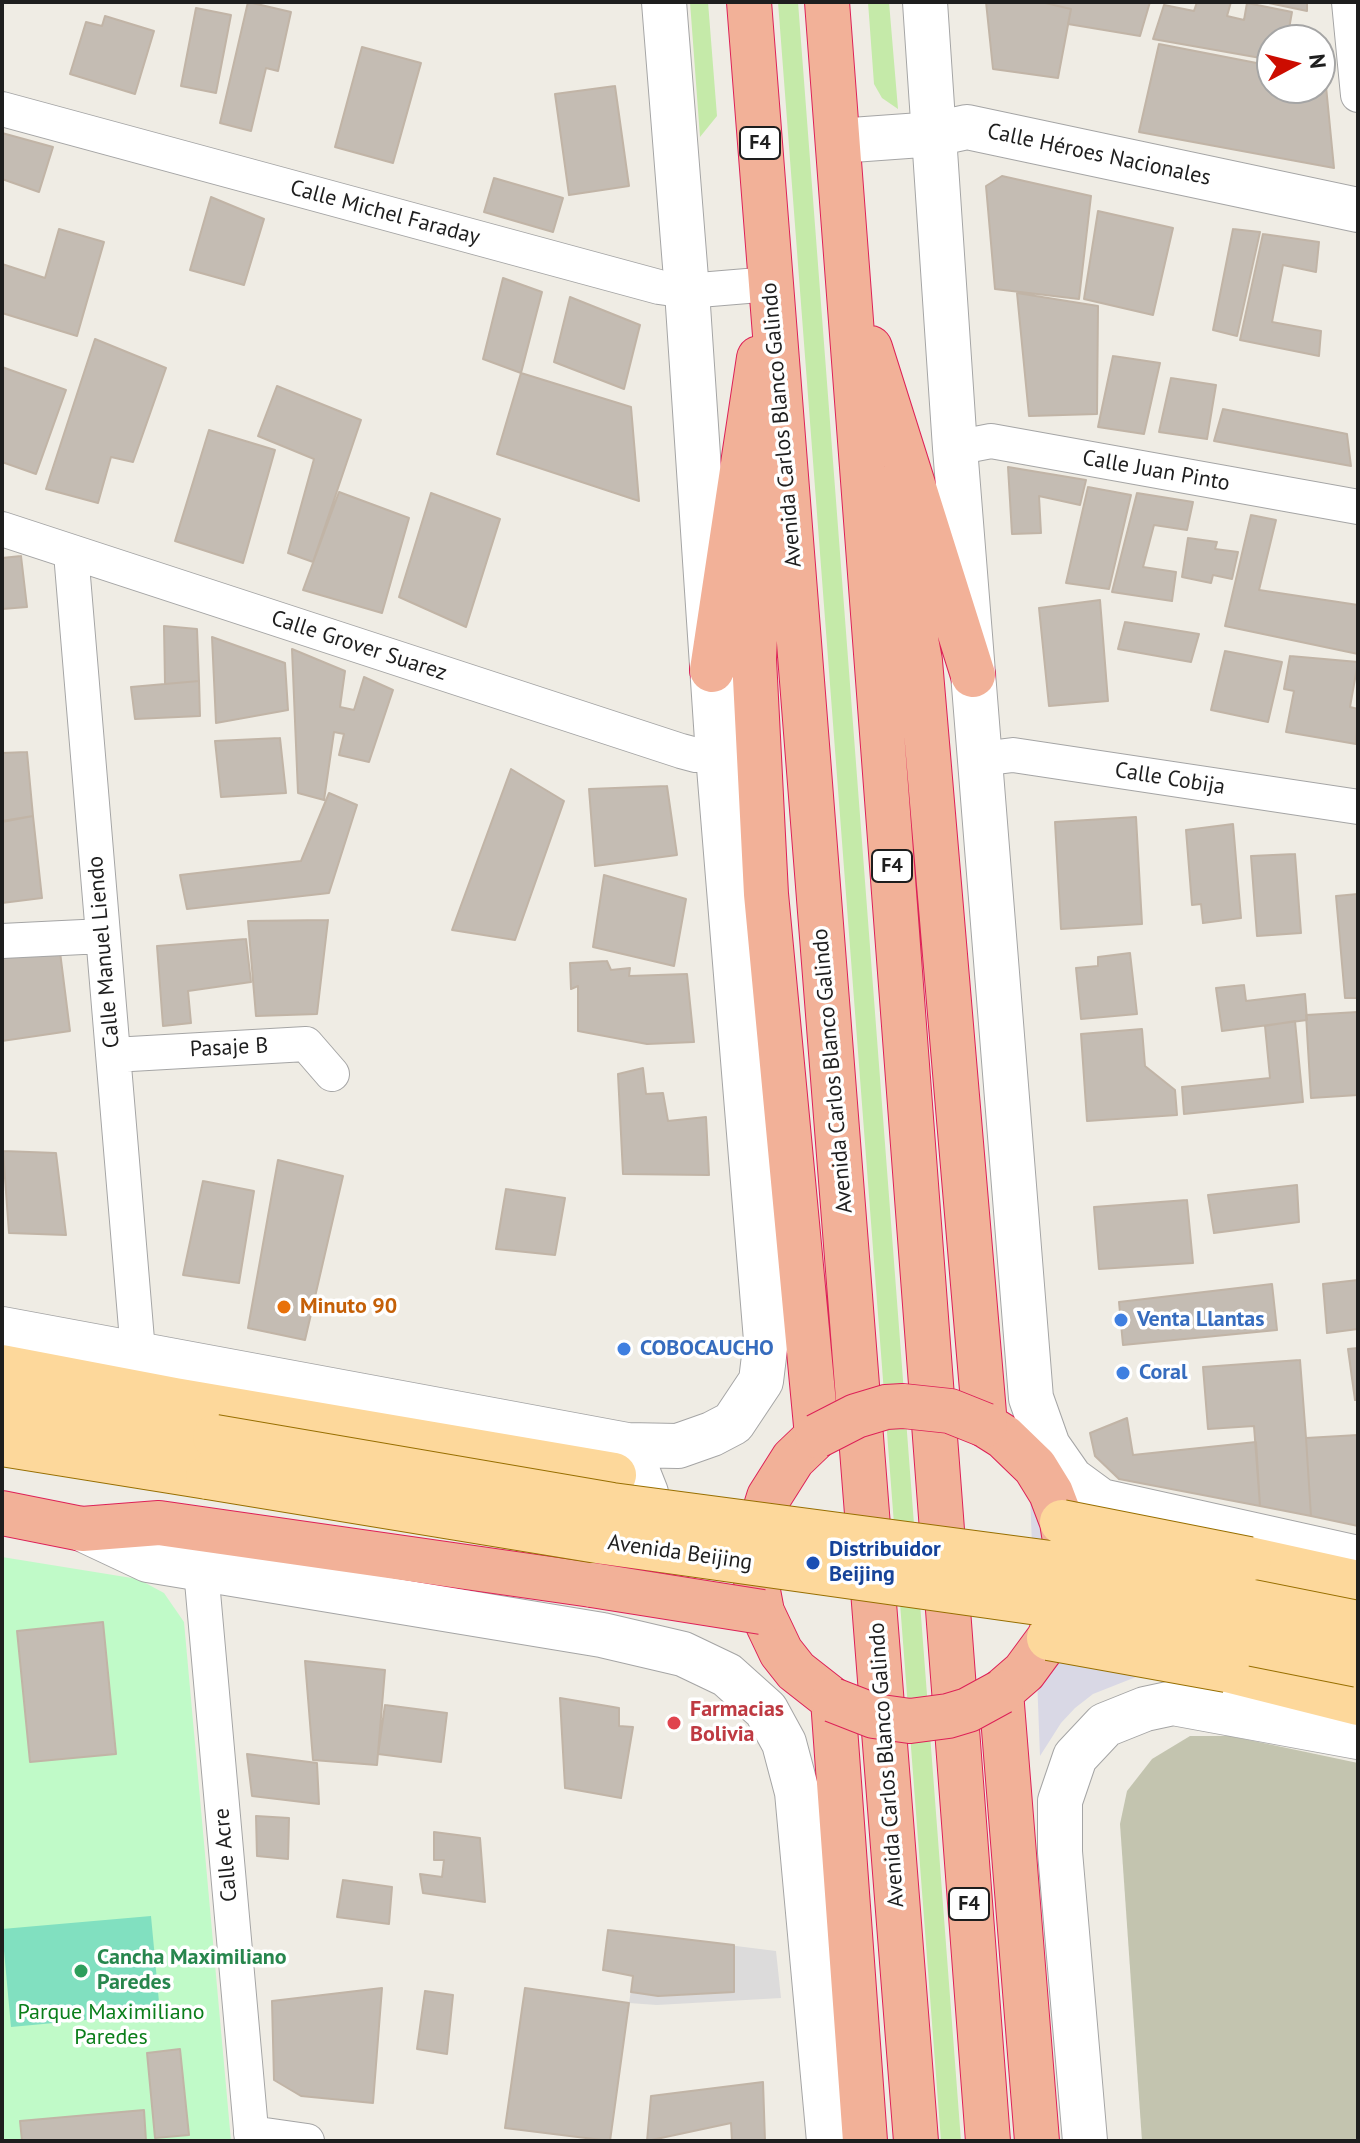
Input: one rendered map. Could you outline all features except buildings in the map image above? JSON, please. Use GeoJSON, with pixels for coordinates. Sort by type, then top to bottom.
{"type":"FeatureCollection","features":[{"type":"Feature","properties":{"kind":"highway","name":"Avenida Carlos Blanco Galindo"},"geometry":{"type":"LineString","coordinates":[[749,2],[916,2141]]}},
{"type":"Feature","properties":{"kind":"highway","name":"F4"},"geometry":{"type":"LineString","coordinates":[[827,2],[988,2141]]}},
{"type":"Feature","properties":{"kind":"highway"},"geometry":{"type":"LineString","coordinates":[[847,277],[973,675]]}},
{"type":"Feature","properties":{"kind":"highway"},"geometry":{"type":"LineString","coordinates":[[847,277],[920,661],[985,1425]]}},
{"type":"Feature","properties":{"kind":"highway"},"geometry":{"type":"LineString","coordinates":[[712,670],[771,284]]}},
{"type":"Feature","properties":{"kind":"highway"},"geometry":{"type":"LineString","coordinates":[[771,284],[754,659],[766,894],[817,1436]]}},
{"type":"Feature","properties":{"kind":"highway"},"geometry":{"type":"LineString","coordinates":[[886,1407],[934,1408],[985,1425],[1020,1450],[1035,1467],[1051,1493],[1062,1522],[1067,1569],[1063,1602],[1049,1638],[1024,1672],[1001,1692],[968,1710],[948,1716],[910,1721],[874,1716],[833,1700],[796,1671],[770,1633],[762,1612],[757,1594],[755,1557],[760,1521],[769,1497],[793,1459],[817,1436],[856,1416],[886,1407]]}},
{"type":"Feature","properties":{"kind":"highway"},"geometry":{"type":"LineString","coordinates":[[2,1513],[82,1529],[159,1523],[762,1612]]}},
{"type":"Feature","properties":{"kind":"highway"},"geometry":{"type":"LineString","coordinates":[[1001,1692],[1037,2141]]}},
{"type":"Feature","properties":{"kind":"highway"},"geometry":{"type":"LineString","coordinates":[[833,1700],[865,2141]]}},
{"type":"Feature","properties":{"kind":"main road"},"geometry":{"type":"LineString","coordinates":[[2,1367],[175,1400],[620,1460],[769,1497]]}},
{"type":"Feature","properties":{"kind":"main road","name":"Avenida Beijing"},"geometry":{"type":"LineString","coordinates":[[2,1404],[212,1457],[604,1542],[1067,1607],[1358,1665]]}},
{"type":"Feature","properties":{"kind":"main road","name":"Avenida Beijing"},"geometry":{"type":"LineString","coordinates":[[2,1444],[212,1457],[612,1505],[1073,1566],[1358,1623]]}},
{"type":"Feature","properties":{"kind":"main road"},"geometry":{"type":"LineString","coordinates":[[1062,1522],[1235,1544],[1358,1583]]}},
{"type":"Feature","properties":{"kind":"main road"},"geometry":{"type":"LineString","coordinates":[[1049,1638],[1227,1670],[1358,1703]]}},
{"type":"Feature","properties":{"kind":"street"},"geometry":{"type":"LineString","coordinates":[[2,1329],[138,1352],[620,1460],[678,1446],[733,1423],[761,1381],[766,1340],[718,755],[664,2]]}},
{"type":"Feature","properties":{"kind":"street"},"geometry":{"type":"LineString","coordinates":[[925,2],[951,131],[955,448],[1031,1398],[1048,1446],[1071,1479],[1101,1501],[1235,1544]]}},
{"type":"Feature","properties":{"kind":"street"},"geometry":{"type":"LineString","coordinates":[[1349,2],[1358,95]]}},
{"type":"Feature","properties":{"kind":"street","name":"Calle Michel Faraday"},"geometry":{"type":"LineString","coordinates":[[2,109],[659,287],[687,291],[771,284]]}},
{"type":"Feature","properties":{"kind":"street","name":"Calle Héroes Nacionales"},"geometry":{"type":"LineString","coordinates":[[838,141],[951,131],[1358,210]]}},
{"type":"Feature","properties":{"kind":"street","name":"Calle Juan Pinto"},"geometry":{"type":"LineString","coordinates":[[955,448],[991,441],[1358,507]]}},
{"type":"Feature","properties":{"kind":"street","name":"Calle Grover Suarez"},"geometry":{"type":"LineString","coordinates":[[2,529],[681,751],[718,755]]}},
{"type":"Feature","properties":{"kind":"street","name":"Calle Manuel Liendo"},"geometry":{"type":"LineString","coordinates":[[71,553],[138,1352]]}},
{"type":"Feature","properties":{"kind":"street","name":"Calle Cobija"},"geometry":{"type":"LineString","coordinates":[[981,759],[1013,755],[1358,807]]}},
{"type":"Feature","properties":{"kind":"street"},"geometry":{"type":"LineString","coordinates":[[2,941],[103,936]]}},
{"type":"Feature","properties":{"kind":"street","name":"Pasaje B"},"geometry":{"type":"LineString","coordinates":[[113,1055],[306,1044],[332,1074]]}},
{"type":"Feature","properties":{"kind":"street"},"geometry":{"type":"LineString","coordinates":[[602,1635],[620,1620],[640,1583],[648,1545],[646,1493],[620,1460]]}},
{"type":"Feature","properties":{"kind":"street"},"geometry":{"type":"LineString","coordinates":[[82,1529],[148,1560],[602,1635],[683,1654],[727,1675],[766,1710],[784,1743],[797,1792],[829,2141]]}},
{"type":"Feature","properties":{"kind":"street"},"geometry":{"type":"LineString","coordinates":[[1173,1703],[1160,1662],[1160,1617],[1172,1569],[1199,1538],[1358,1558]]}},
{"type":"Feature","properties":{"kind":"street"},"geometry":{"type":"LineString","coordinates":[[1173,1703],[1193,1679],[1208,1652],[1219,1622],[1225,1591],[1225,1560],[1235,1544]]}},
{"type":"Feature","properties":{"kind":"street","name":"Calle Acre"},"geometry":{"type":"LineString","coordinates":[[201,1570],[252,2137]]}},
{"type":"Feature","properties":{"kind":"street"},"geometry":{"type":"LineString","coordinates":[[1085,2141],[1060,1852],[1060,1801],[1075,1757],[1105,1725],[1145,1709],[1173,1703],[1358,1737]]}},
{"type":"Feature","properties":{"kind":"street"},"geometry":{"type":"LineString","coordinates":[[252,2137],[307,2141]]}},
{"type":"Feature","properties":{"kind":"shaded area"},"geometry":{"type":"Polygon","coordinates":[[[1029,1467],[1134,1664],[1136,1677],[1093,1694],[1075,1708],[1061,1723],[1040,1756],[1029,1467]]]}},
{"type":"Feature","properties":{"kind":"shaded area"},"geometry":{"type":"Polygon","coordinates":[[[1190,1736],[1230,1736],[1358,1763],[1358,2141],[1142,2141],[1120,1824],[1127,1791],[1152,1759],[1190,1736]]]}},
{"type":"Feature","properties":{"kind":"shaded area"},"geometry":{"type":"Polygon","coordinates":[[[608,1930],[776,1951],[781,1998],[657,2005],[629,2003],[633,1976],[603,1970],[608,1930]]]}},
{"type":"Feature","properties":{"kind":"green space"},"geometry":{"type":"Polygon","coordinates":[[[690,2],[708,2],[717,116],[700,137],[690,2]]]}},
{"type":"Feature","properties":{"kind":"green space"},"geometry":{"type":"Polygon","coordinates":[[[778,2],[798,2],[961,2141],[941,2141],[778,2]]]}},
{"type":"Feature","properties":{"kind":"green space"},"geometry":{"type":"Polygon","coordinates":[[[868,2],[889,2],[898,109],[882,98],[874,84],[868,2]]]}},
{"type":"Feature","properties":{"kind":"green space","name":"Parque Maximiliano Paredes"},"geometry":{"type":"Polygon","coordinates":[[[2,1557],[138,1579],[164,1593],[184,1622],[231,2141],[2,2141],[2,1557]]]}},
{"type":"Feature","properties":{"kind":"green space","name":"Cancha Maximiliano Paredes"},"geometry":{"type":"Polygon","coordinates":[[[151,1916],[160,2013],[11,2027],[2,1929],[151,1916]]]}},
{"type":"Feature","properties":{"kind":"place","name":"Minuto 90"},"geometry":{"type":"Point","coordinates":[284,1307]}},
{"type":"Feature","properties":{"kind":"place","name":"Venta Llantas"},"geometry":{"type":"Point","coordinates":[1121,1320]}},
{"type":"Feature","properties":{"kind":"place","name":"COBOCAUCHO"},"geometry":{"type":"Point","coordinates":[624,1349]}},
{"type":"Feature","properties":{"kind":"place","name":"Coral"},"geometry":{"type":"Point","coordinates":[1123,1373]}},
{"type":"Feature","properties":{"kind":"place","name":"Distribuidor Beijing"},"geometry":{"type":"Point","coordinates":[813,1563]}},
{"type":"Feature","properties":{"kind":"place","name":"Farmacias Bolivia"},"geometry":{"type":"Point","coordinates":[674,1723]}},
{"type":"Feature","properties":{"kind":"place","name":"Cancha Maximiliano Paredes"},"geometry":{"type":"Point","coordinates":[81,1971]}}]}
